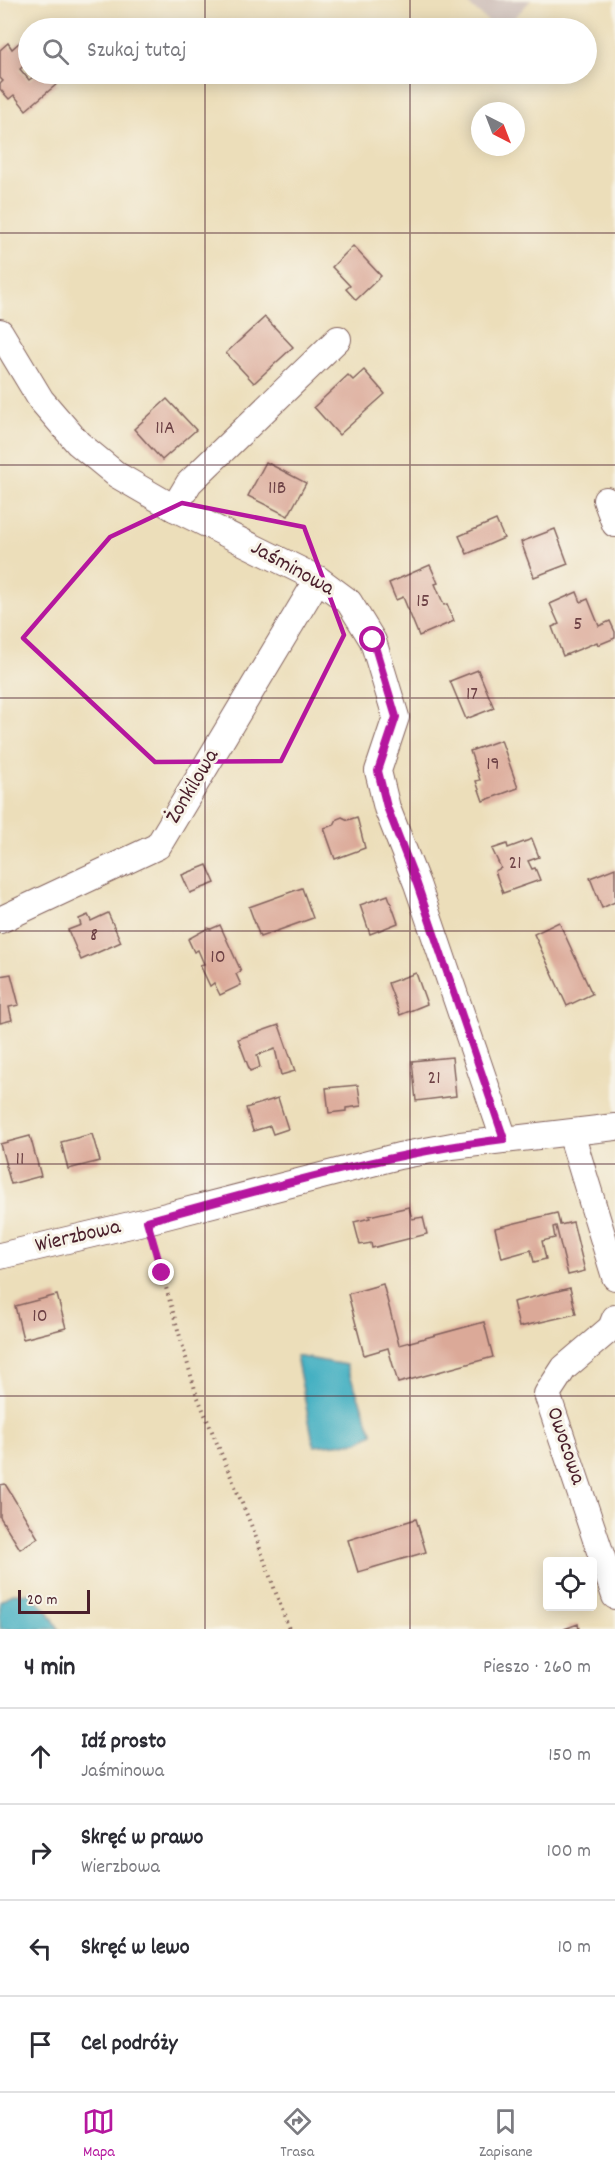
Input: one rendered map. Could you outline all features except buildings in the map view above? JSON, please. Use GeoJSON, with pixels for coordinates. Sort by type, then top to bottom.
{"type":"FeatureCollection","features":[{"type":"Feature","properties":{"kind":"street","name":"Jaśminowa"},"geometry":{"type":"LineString","coordinates":[[0,332],[41,400],[78,443],[117,475],[174,508],[318,579],[349,602],[373,640],[396,717],[378,771],[387,807],[417,884],[504,1139]]}},
{"type":"Feature","properties":{"kind":"street"},"geometry":{"type":"LineString","coordinates":[[174,508],[189,483],[338,339]]}},
{"type":"Feature","properties":{"kind":"street","name":"Żonkilowa"},"geometry":{"type":"LineString","coordinates":[[0,920],[158,846],[318,579]]}},
{"type":"Feature","properties":{"kind":"street","name":"Wierzbowa"},"geometry":{"type":"LineString","coordinates":[[0,1256],[399,1156],[504,1139],[615,1127]]}},
{"type":"Feature","properties":{"kind":"street"},"geometry":{"type":"LineString","coordinates":[[572,1133],[615,1276]]}},
{"type":"Feature","properties":{"kind":"street","name":"Owocowa"},"geometry":{"type":"LineString","coordinates":[[615,1317],[611,1328],[564,1368],[547,1394],[615,1596]]}},
{"type":"Feature","properties":{"kind":"path"},"geometry":{"type":"LineString","coordinates":[[147,1221],[196,1393],[254,1532],[290,1629]]}},
{"type":"Feature","properties":{"kind":"highlighted area"},"geometry":{"type":"Polygon","coordinates":[[[182,503],[304,527],[344,635],[281,761],[155,762],[23,638],[110,537],[182,503]]]}},
{"type":"Feature","properties":{"kind":"shaded area"},"geometry":{"type":"Polygon","coordinates":[[[463,0],[531,0],[514,18],[484,18],[463,0]]]}},
{"type":"Feature","properties":{"kind":"water"},"geometry":{"type":"Polygon","coordinates":[[[296,1356],[346,1365],[373,1434],[358,1442],[314,1446],[296,1356]]]}},
{"type":"Feature","properties":{"kind":"water"},"geometry":{"type":"Polygon","coordinates":[[[13,1593],[30,1594],[48,1611],[59,1629],[0,1629],[0,1601],[13,1593]]]}},
{"type":"Feature","properties":{"kind":"route"},"geometry":{"type":"LineString","coordinates":[[162,1273],[147,1221],[399,1156],[504,1139],[417,884],[387,807],[378,771],[396,717],[373,640]]}}]}
